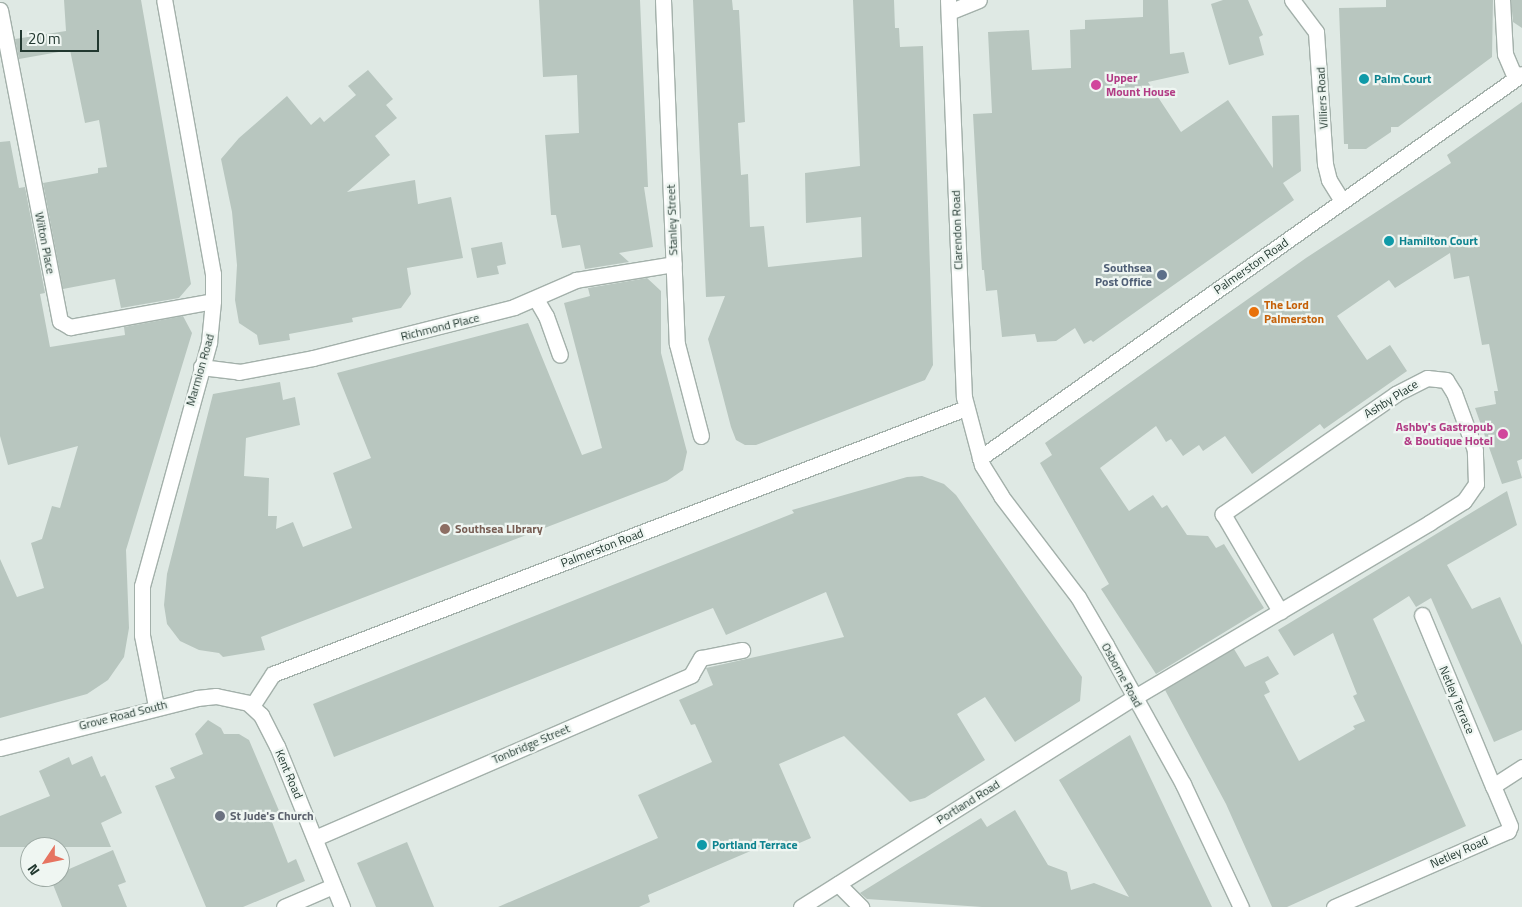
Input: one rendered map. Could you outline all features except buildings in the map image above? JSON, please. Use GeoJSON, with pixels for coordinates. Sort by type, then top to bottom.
{"type":"FeatureCollection","features":[{"type":"Feature","properties":{"kind":"street","name":"Marmion Road"},"geometry":{"type":"LineString","coordinates":[[156,706],[142,635],[142,586],[212,326],[213,301],[213,274],[164,0]]}},
{"type":"Feature","properties":{"kind":"street","name":"Stanley Street"},"geometry":{"type":"LineString","coordinates":[[663,0],[677,344],[701,436]]}},
{"type":"Feature","properties":{"kind":"street"},"geometry":{"type":"LineString","coordinates":[[949,6],[979,0]]}},
{"type":"Feature","properties":{"kind":"street","name":"Villiers Road"},"geometry":{"type":"LineString","coordinates":[[1292,0],[1308,20],[1318,41],[1326,172],[1342,201]]}},
{"type":"Feature","properties":{"kind":"street"},"geometry":{"type":"LineString","coordinates":[[1502,0],[1505,54],[1519,76]]}},
{"type":"Feature","properties":{"kind":"street","name":"Clarendon Road"},"geometry":{"type":"LineString","coordinates":[[949,6],[966,408],[980,458]]}},
{"type":"Feature","properties":{"kind":"street","name":"Wilton Place"},"geometry":{"type":"LineString","coordinates":[[0,10],[60,321],[70,328],[213,301]]}},
{"type":"Feature","properties":{"kind":"street","name":"Palmerston Road"},"geometry":{"type":"LineString","coordinates":[[980,458],[1519,76]]}},
{"type":"Feature","properties":{"kind":"street","name":"Richmond Place"},"geometry":{"type":"LineString","coordinates":[[201,367],[239,372],[313,358],[468,320],[536,299],[576,280],[674,264]]}},
{"type":"Feature","properties":{"kind":"street"},"geometry":{"type":"LineString","coordinates":[[536,299],[546,316],[560,355]]}},
{"type":"Feature","properties":{"kind":"street","name":"Ashby Place"},"geometry":{"type":"LineString","coordinates":[[1135,697],[1280,611],[1472,494],[1477,474],[1475,450],[1454,392],[1446,380],[1427,378],[1396,394],[1223,514],[1280,611]]}},
{"type":"Feature","properties":{"kind":"street","name":"Palmerston Road"},"geometry":{"type":"LineString","coordinates":[[250,704],[273,674],[966,408]]}},
{"type":"Feature","properties":{"kind":"street","name":"Osborne Road"},"geometry":{"type":"LineString","coordinates":[[980,458],[1002,496],[1078,597],[1183,784],[1241,907]]}},
{"type":"Feature","properties":{"kind":"street","name":"Netley Terrace"},"geometry":{"type":"LineString","coordinates":[[1422,615],[1494,786]]}},
{"type":"Feature","properties":{"kind":"street","name":"Tonbridge Street"},"geometry":{"type":"LineString","coordinates":[[315,838],[691,675],[701,658],[742,650]]}},
{"type":"Feature","properties":{"kind":"street","name":"Grove Road South"},"geometry":{"type":"LineString","coordinates":[[0,748],[156,706],[216,696],[250,704]]}},
{"type":"Feature","properties":{"kind":"street","name":"Portland Road"},"geometry":{"type":"LineString","coordinates":[[801,907],[1135,697]]}},
{"type":"Feature","properties":{"kind":"street","name":"Kent Road"},"geometry":{"type":"LineString","coordinates":[[250,704],[266,724],[277,746],[342,907]]}},
{"type":"Feature","properties":{"kind":"street"},"geometry":{"type":"LineString","coordinates":[[1494,786],[1522,767]]}},
{"type":"Feature","properties":{"kind":"street","name":"Netley Road"},"geometry":{"type":"LineString","coordinates":[[1334,907],[1508,831],[1510,826],[1494,786]]}},
{"type":"Feature","properties":{"kind":"street"},"geometry":{"type":"LineString","coordinates":[[838,884],[861,907]]}},
{"type":"Feature","properties":{"kind":"street"},"geometry":{"type":"LineString","coordinates":[[284,907],[333,886]]}},
{"type":"Feature","properties":{"kind":"place","name":"Palm Court"},"geometry":{"type":"Point","coordinates":[1364,79]}},
{"type":"Feature","properties":{"kind":"place","name":"Upper Mount House"},"geometry":{"type":"Point","coordinates":[1096,85]}},
{"type":"Feature","properties":{"kind":"place","name":"Hamilton Court"},"geometry":{"type":"Point","coordinates":[1389,241]}},
{"type":"Feature","properties":{"kind":"place","name":"Southsea Post Office"},"geometry":{"type":"Point","coordinates":[1162,275]}},
{"type":"Feature","properties":{"kind":"place","name":"The Lord Palmerston"},"geometry":{"type":"Point","coordinates":[1254,312]}},
{"type":"Feature","properties":{"kind":"place","name":"Ashby's Gastropub & Boutique Hotel"},"geometry":{"type":"Point","coordinates":[1503,434]}},
{"type":"Feature","properties":{"kind":"place","name":"Southsea LIbrary"},"geometry":{"type":"Point","coordinates":[445,529]}},
{"type":"Feature","properties":{"kind":"place","name":"St Jude's Church"},"geometry":{"type":"Point","coordinates":[220,816]}},
{"type":"Feature","properties":{"kind":"place","name":"Portland Terrace"},"geometry":{"type":"Point","coordinates":[702,845]}}]}
